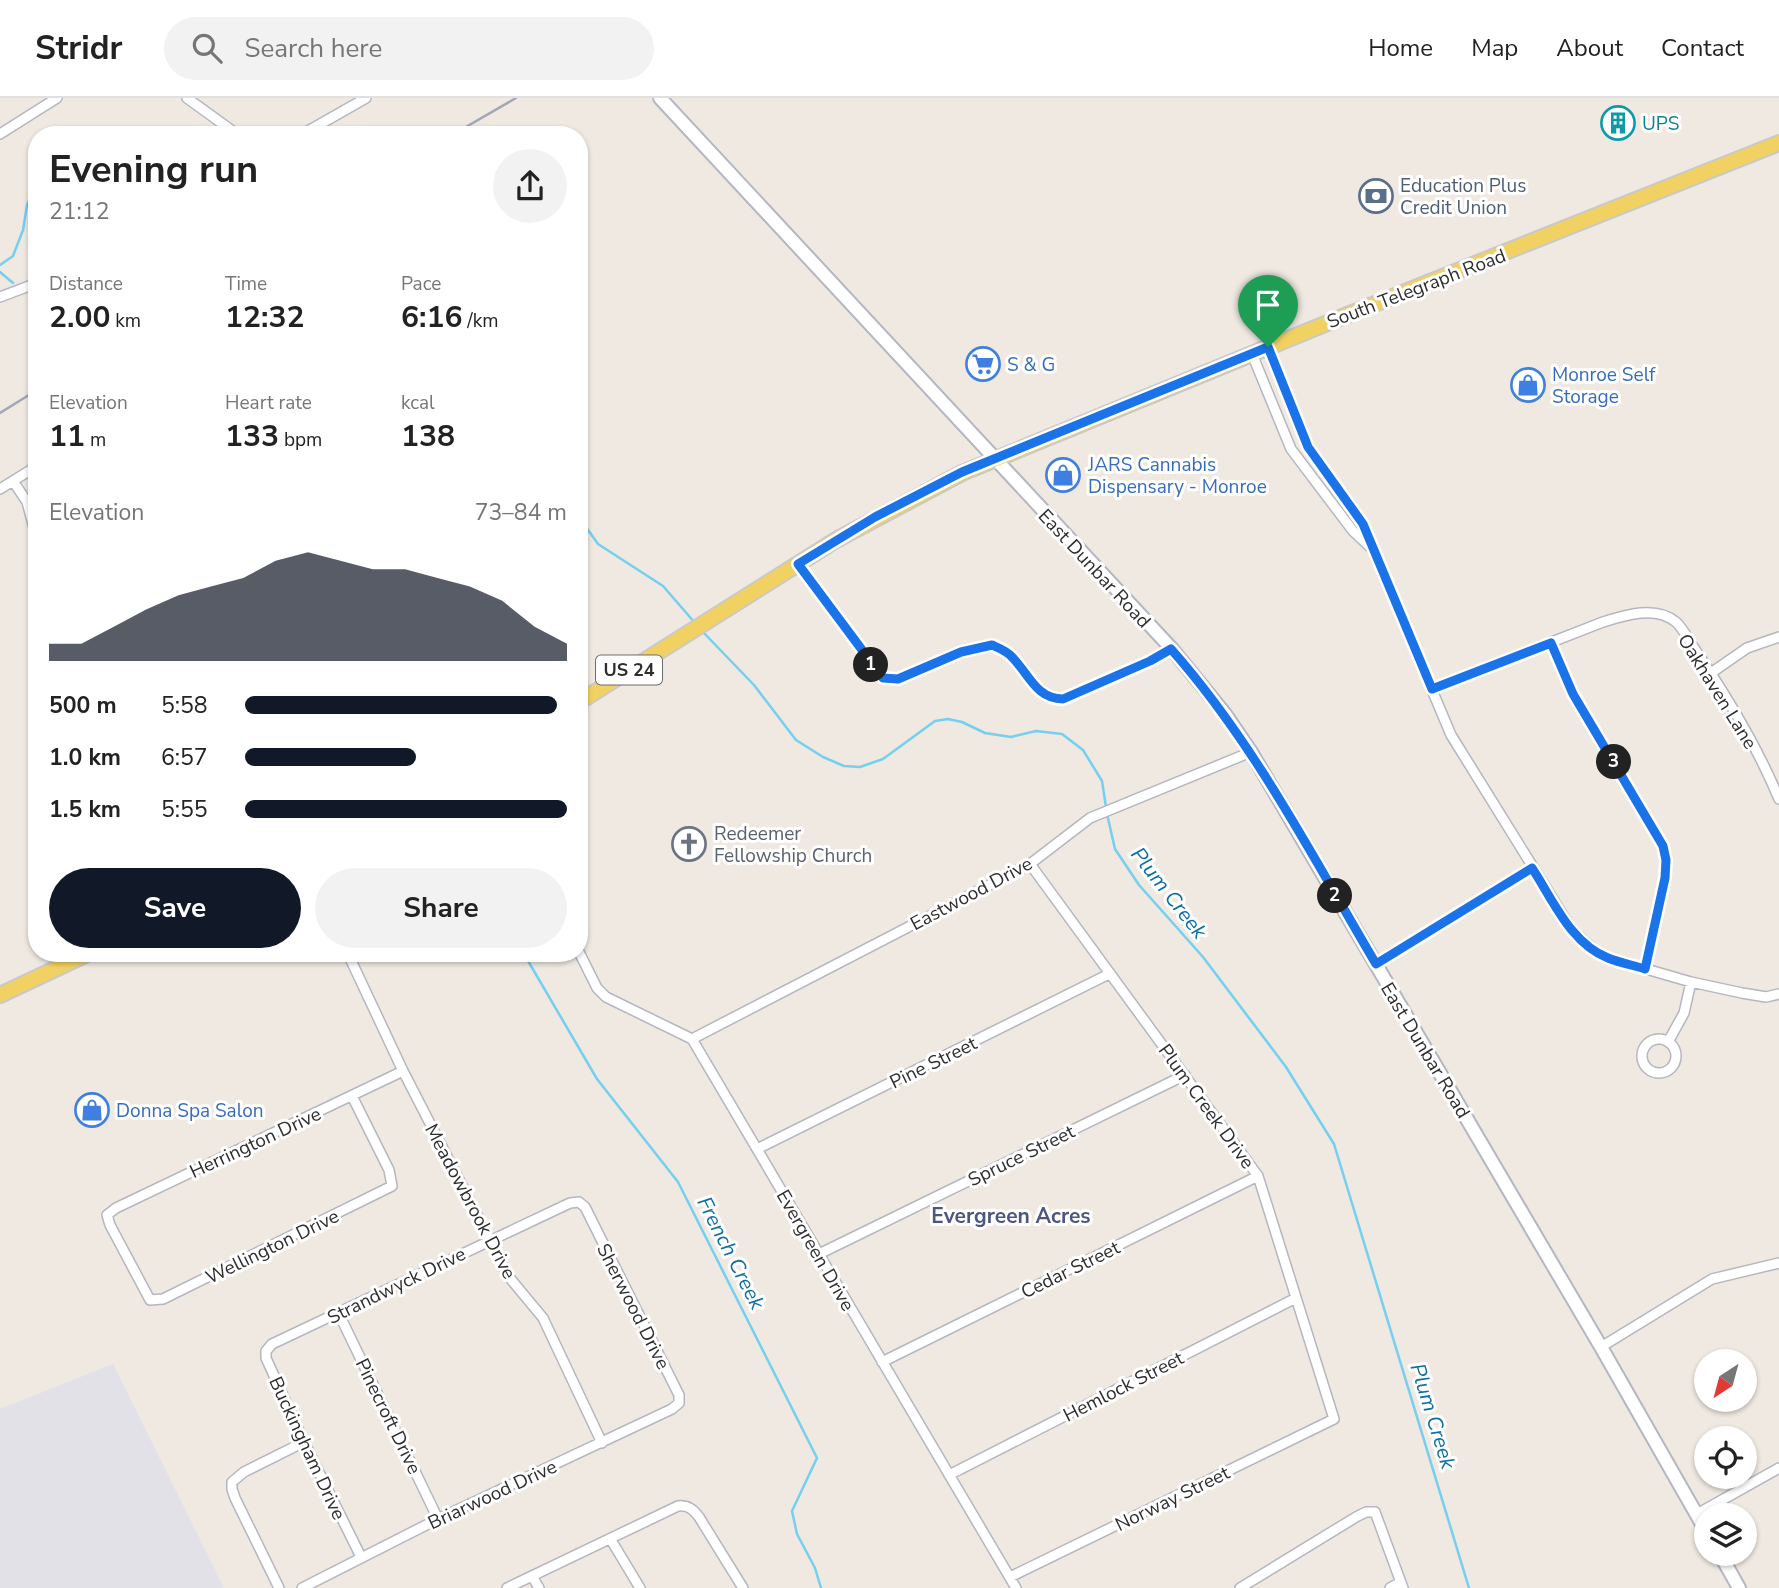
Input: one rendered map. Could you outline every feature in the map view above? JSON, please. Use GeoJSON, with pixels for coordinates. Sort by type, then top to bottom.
{"type":"FeatureCollection","features":[{"type":"Feature","properties":{"kind":"main road","name":"South Telegraph Road"},"geometry":{"type":"LineString","coordinates":[[588,696],[875,517],[934,486],[993,459],[1268,347],[1779,143]]}},
{"type":"Feature","properties":{"kind":"main road"},"geometry":{"type":"LineString","coordinates":[[0,995],[70,962]]}},
{"type":"Feature","properties":{"kind":"street"},"geometry":{"type":"LineString","coordinates":[[0,134],[57,98]]}},
{"type":"Feature","properties":{"kind":"street"},"geometry":{"type":"LineString","coordinates":[[187,98],[226,126]]}},
{"type":"Feature","properties":{"kind":"street"},"geometry":{"type":"LineString","coordinates":[[317,126],[366,98]]}},
{"type":"Feature","properties":{"kind":"street","name":"East Dunbar Road"},"geometry":{"type":"LineString","coordinates":[[660,98],[1171,649],[1225,714],[1251,752],[1694,1509]]}},
{"type":"Feature","properties":{"kind":"street"},"geometry":{"type":"LineString","coordinates":[[0,297],[28,286]]}},
{"type":"Feature","properties":{"kind":"street"},"geometry":{"type":"LineString","coordinates":[[1268,347],[1308,447],[1363,524],[1451,734],[1572,930],[1608,958],[1691,982],[1766,997],[1779,994]]}},
{"type":"Feature","properties":{"kind":"street"},"geometry":{"type":"LineString","coordinates":[[1252,354],[1291,449],[1353,531],[1372,549]]}},
{"type":"Feature","properties":{"kind":"street"},"geometry":{"type":"LineString","coordinates":[[0,489],[28,472]]}},
{"type":"Feature","properties":{"kind":"street"},"geometry":{"type":"LineString","coordinates":[[13,481],[28,506]]}},
{"type":"Feature","properties":{"kind":"street"},"geometry":{"type":"LineString","coordinates":[[798,564],[883,678],[898,679],[961,652],[992,645],[1014,659],[1042,693],[1051,699],[1063,699],[1171,649]]}},
{"type":"Feature","properties":{"kind":"street","name":"Oakhaven Lane"},"geometry":{"type":"LineString","coordinates":[[1551,643],[1628,614],[1657,614],[1675,621],[1711,673],[1768,772],[1779,799]]}},
{"type":"Feature","properties":{"kind":"street"},"geometry":{"type":"LineString","coordinates":[[1711,673],[1747,648],[1779,637]]}},
{"type":"Feature","properties":{"kind":"street"},"geometry":{"type":"LineString","coordinates":[[1432,689],[1551,643],[1573,694],[1663,846],[1666,860],[1665,878],[1645,969]]}},
{"type":"Feature","properties":{"kind":"street","name":"Eastwood Drive"},"geometry":{"type":"LineString","coordinates":[[692,1039],[1030,864],[1090,818],[1251,752]]}},
{"type":"Feature","properties":{"kind":"street","name":"Plum Creek Drive"},"geometry":{"type":"LineString","coordinates":[[1030,864],[1258,1176],[1334,1419]]}},
{"type":"Feature","properties":{"kind":"street"},"geometry":{"type":"LineString","coordinates":[[1376,964],[1532,868]]}},
{"type":"Feature","properties":{"kind":"street","name":"Meadowbrook Drive"},"geometry":{"type":"LineString","coordinates":[[352,962],[509,1277],[543,1318],[602,1443]]}},
{"type":"Feature","properties":{"kind":"street"},"geometry":{"type":"LineString","coordinates":[[584,962],[597,988],[606,997],[692,1039]]}},
{"type":"Feature","properties":{"kind":"street","name":"Pine Street"},"geometry":{"type":"LineString","coordinates":[[757,1149],[1110,974]]}},
{"type":"Feature","properties":{"kind":"street"},"geometry":{"type":"LineString","coordinates":[[1668,1042],[1684,1013],[1691,982]]}},
{"type":"Feature","properties":{"kind":"street","name":"Evergreen Drive"},"geometry":{"type":"LineString","coordinates":[[692,1039],[1016,1588]]}},
{"type":"Feature","properties":{"kind":"street","name":"Herrington Drive"},"geometry":{"type":"LineString","coordinates":[[150,1300],[107,1215],[116,1208],[404,1071]]}},
{"type":"Feature","properties":{"kind":"street","name":"Spruce Street"},"geometry":{"type":"LineString","coordinates":[[819,1254],[1185,1075]]}},
{"type":"Feature","properties":{"kind":"street","name":"Wellington Drive"},"geometry":{"type":"LineString","coordinates":[[150,1300],[163,1299],[392,1186],[389,1170],[352,1096]]}},
{"type":"Feature","properties":{"kind":"street","name":"Cedar Street"},"geometry":{"type":"LineString","coordinates":[[882,1362],[1258,1176]]}},
{"type":"Feature","properties":{"kind":"street","name":"Strandwyck Drive"},"geometry":{"type":"LineString","coordinates":[[277,1342],[570,1203],[579,1202],[588,1213]]}},
{"type":"Feature","properties":{"kind":"street","name":"Sherwood Drive"},"geometry":{"type":"LineString","coordinates":[[588,1213],[679,1399]]}},
{"type":"Feature","properties":{"kind":"street"},"geometry":{"type":"LineString","coordinates":[[1601,1347],[1712,1279],[1779,1263]]}},
{"type":"Feature","properties":{"kind":"street","name":"Hemlock Street"},"geometry":{"type":"LineString","coordinates":[[949,1475],[1296,1298]]}},
{"type":"Feature","properties":{"kind":"street","name":"Pinecroft Drive"},"geometry":{"type":"LineString","coordinates":[[339,1314],[438,1519]]}},
{"type":"Feature","properties":{"kind":"street","name":"Buckingham Drive"},"geometry":{"type":"LineString","coordinates":[[277,1342],[266,1351],[266,1358],[361,1557]]}},
{"type":"Feature","properties":{"kind":"street","name":"Briarwood Drive"},"geometry":{"type":"LineString","coordinates":[[302,1588],[438,1519],[671,1409],[679,1399]]}},
{"type":"Feature","properties":{"kind":"street","name":"Norway Street"},"geometry":{"type":"LineString","coordinates":[[1010,1577],[1334,1419]]}},
{"type":"Feature","properties":{"kind":"street"},"geometry":{"type":"LineString","coordinates":[[279,1588],[235,1498],[232,1482],[244,1472],[304,1442]]}},
{"type":"Feature","properties":{"kind":"street"},"geometry":{"type":"LineString","coordinates":[[1717,1503],[1779,1468]]}},
{"type":"Feature","properties":{"kind":"street"},"geometry":{"type":"LineString","coordinates":[[507,1588],[685,1505],[699,1517],[743,1588]]}},
{"type":"Feature","properties":{"kind":"street"},"geometry":{"type":"LineString","coordinates":[[1240,1588],[1366,1512],[1375,1512],[1402,1585],[1390,1588]]}},
{"type":"Feature","properties":{"kind":"street"},"geometry":{"type":"LineString","coordinates":[[611,1540],[640,1588]]}},
{"type":"Feature","properties":{"kind":"street"},"geometry":{"type":"LineString","coordinates":[[1727,1566],[1739,1588]]}},
{"type":"Feature","properties":{"kind":"street"},"geometry":{"type":"LineString","coordinates":[[532,1576],[539,1588]]}},
{"type":"Feature","properties":{"kind":"shaded area"},"geometry":{"type":"Polygon","coordinates":[[[113,1364],[224,1588],[0,1588],[0,1409],[113,1364]]]}},
{"type":"Feature","properties":{"kind":"waterway","name":"Plum Creek"},"geometry":{"type":"LineString","coordinates":[[0,265],[13,256],[23,230],[28,202]]}},
{"type":"Feature","properties":{"kind":"waterway","name":"French Creek"},"geometry":{"type":"LineString","coordinates":[[0,272],[13,283]]}},
{"type":"Feature","properties":{"kind":"waterway","name":"Plum Creek"},"geometry":{"type":"LineString","coordinates":[[588,530],[598,544],[663,586],[695,623]]}},
{"type":"Feature","properties":{"kind":"waterway","name":"Plum Creek"},"geometry":{"type":"LineString","coordinates":[[702,631],[754,685],[796,740],[823,757],[844,766],[860,767],[883,759],[935,721],[948,719],[962,722],[985,733],[1011,737],[1036,731],[1062,734],[1083,750],[1102,781],[1106,807]]}},
{"type":"Feature","properties":{"kind":"waterway","name":"Plum Creek"},"geometry":{"type":"LineString","coordinates":[[1107,814],[1115,849],[1139,885],[1203,957],[1286,1067],[1334,1144],[1469,1588]]}},
{"type":"Feature","properties":{"kind":"waterway","name":"French Creek"},"geometry":{"type":"LineString","coordinates":[[529,962],[597,1079],[678,1182],[817,1458],[792,1511],[797,1534],[815,1568],[821,1588]]}},
{"type":"Feature","properties":{"kind":"railway"},"geometry":{"type":"LineString","coordinates":[[468,126],[516,98]]}},
{"type":"Feature","properties":{"kind":"railway"},"geometry":{"type":"LineString","coordinates":[[0,413],[28,396]]}},
{"type":"Feature","properties":{"kind":"place","name":"UPS"},"geometry":{"type":"Point","coordinates":[1618,123]}},
{"type":"Feature","properties":{"kind":"place","name":"Education Plus Credit Union"},"geometry":{"type":"Point","coordinates":[1376,196]}},
{"type":"Feature","properties":{"kind":"place","name":"S & G"},"geometry":{"type":"Point","coordinates":[983,364]}},
{"type":"Feature","properties":{"kind":"place","name":"Monroe Self Storage"},"geometry":{"type":"Point","coordinates":[1528,385]}},
{"type":"Feature","properties":{"kind":"place","name":"JARS Cannabis Dispensary - Monroe"},"geometry":{"type":"Point","coordinates":[1063,475]}},
{"type":"Feature","properties":{"kind":"place","name":"Redeemer Fellowship Church"},"geometry":{"type":"Point","coordinates":[689,844]}},
{"type":"Feature","properties":{"kind":"place","name":"Donna Spa Salon"},"geometry":{"type":"Point","coordinates":[92,1110]}},
{"type":"Feature","properties":{"kind":"district","name":"Evergreen Acres"},"geometry":{"type":"Point","coordinates":[1011,1216]}},
{"type":"Feature","properties":{"kind":"route"},"geometry":{"type":"LineString","coordinates":[[1268,347],[1308,447],[1363,524],[1432,689],[1551,643],[1573,694],[1663,846],[1666,860],[1665,878],[1645,969],[1608,958],[1583,941],[1572,930],[1532,868],[1376,964],[1251,752],[1225,714],[1171,649],[1063,699],[1051,699],[1042,693],[1014,659],[992,645],[961,652],[891,680],[878,673],[798,564],[875,517],[962,472],[1268,347]]}}]}
